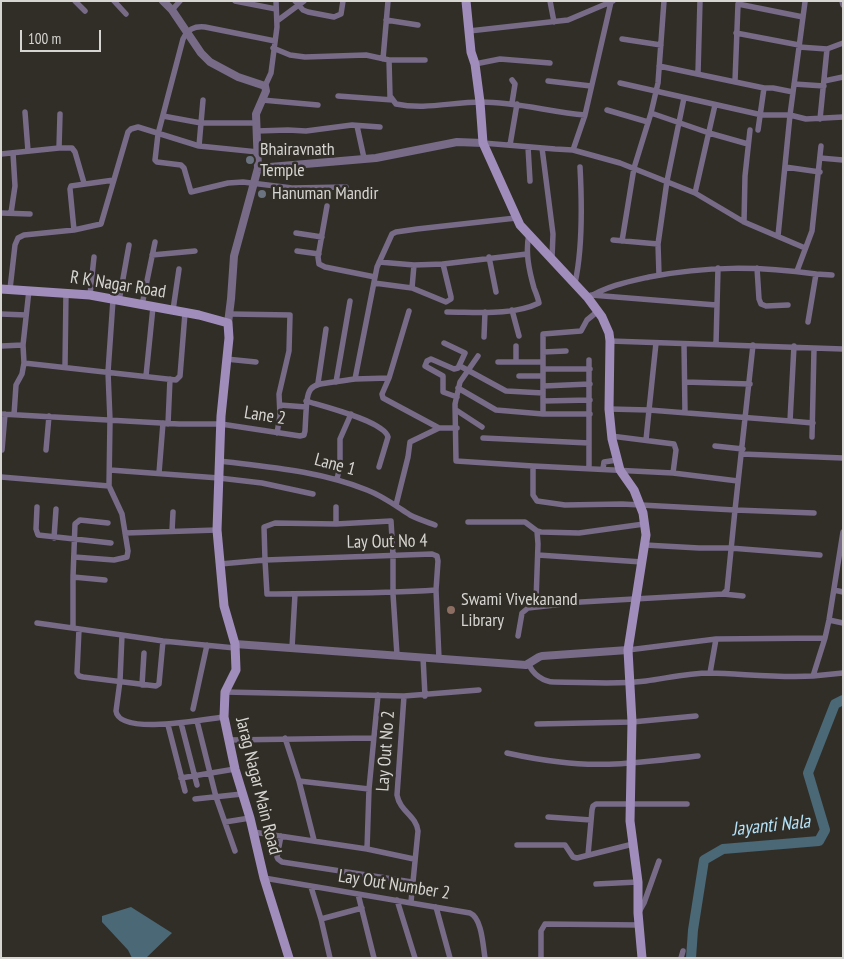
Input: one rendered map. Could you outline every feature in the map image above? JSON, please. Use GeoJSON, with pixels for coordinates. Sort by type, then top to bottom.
{"type":"FeatureCollection","features":[{"type":"Feature","properties":{"kind":"main road"},"geometry":{"type":"LineString","coordinates":[[466,1],[471,52],[475,64],[480,102],[483,143],[516,218],[589,296],[609,333],[611,436],[620,470],[634,490],[644,524],[645,545],[628,650],[632,722],[629,805],[638,882],[638,913],[642,958]]}},
{"type":"Feature","properties":{"kind":"main road","name":"R K Nagar Road"},"geometry":{"type":"LineString","coordinates":[[6,289],[90,295],[185,313],[229,319]]}},
{"type":"Feature","properties":{"kind":"main road","name":"Jarag Nagar Main Road"},"geometry":{"type":"LineString","coordinates":[[229,319],[221,424],[217,530],[224,606],[235,646],[236,670],[225,692],[224,717],[235,769],[250,818],[264,878],[288,958]]}},
{"type":"Feature","properties":{"kind":"street"},"geometry":{"type":"LineString","coordinates":[[76,1],[85,10]]}},
{"type":"Feature","properties":{"kind":"street"},"geometry":{"type":"LineString","coordinates":[[114,1],[126,14]]}},
{"type":"Feature","properties":{"kind":"street"},"geometry":{"type":"LineString","coordinates":[[163,1],[172,10],[201,54],[210,62],[238,77],[265,86]]}},
{"type":"Feature","properties":{"kind":"street"},"geometry":{"type":"LineString","coordinates":[[172,10],[180,1]]}},
{"type":"Feature","properties":{"kind":"street"},"geometry":{"type":"LineString","coordinates":[[235,1],[276,9]]}},
{"type":"Feature","properties":{"kind":"street"},"geometry":{"type":"LineString","coordinates":[[276,1],[277,21],[271,73],[265,86],[266,91],[258,107],[256,127],[258,168],[234,256],[229,319],[290,315],[289,351],[279,394],[280,416],[277,433]]}},
{"type":"Feature","properties":{"kind":"street"},"geometry":{"type":"LineString","coordinates":[[277,21],[297,4],[304,1]]}},
{"type":"Feature","properties":{"kind":"street"},"geometry":{"type":"LineString","coordinates":[[297,4],[308,12],[334,17],[341,14],[343,1]]}},
{"type":"Feature","properties":{"kind":"street"},"geometry":{"type":"LineString","coordinates":[[388,1],[386,59],[390,96],[396,104],[423,107],[480,102],[514,104],[585,115]]}},
{"type":"Feature","properties":{"kind":"street"},"geometry":{"type":"LineString","coordinates":[[550,1],[554,22]]}},
{"type":"Feature","properties":{"kind":"street"},"geometry":{"type":"LineString","coordinates":[[622,241],[634,168],[656,92],[664,1]]}},
{"type":"Feature","properties":{"kind":"street"},"geometry":{"type":"LineString","coordinates":[[698,73],[700,1]]}},
{"type":"Feature","properties":{"kind":"street"},"geometry":{"type":"LineString","coordinates":[[842,1],[843,5]]}},
{"type":"Feature","properties":{"kind":"street"},"geometry":{"type":"LineString","coordinates":[[469,30],[568,20],[609,2]]}},
{"type":"Feature","properties":{"kind":"street"},"geometry":{"type":"LineString","coordinates":[[573,150],[585,115],[609,2]]}},
{"type":"Feature","properties":{"kind":"street"},"geometry":{"type":"LineString","coordinates":[[778,236],[790,115],[806,2]]}},
{"type":"Feature","properties":{"kind":"street"},"geometry":{"type":"LineString","coordinates":[[735,81],[736,7],[739,4],[803,17]]}},
{"type":"Feature","properties":{"kind":"street"},"geometry":{"type":"LineString","coordinates":[[386,20],[418,25]]}},
{"type":"Feature","properties":{"kind":"street"},"geometry":{"type":"LineString","coordinates":[[275,40],[200,27],[194,27],[187,31],[183,39],[158,134],[154,160],[181,165],[184,168],[191,192],[228,183],[243,182],[292,188],[346,188]]}},
{"type":"Feature","properties":{"kind":"street"},"geometry":{"type":"LineString","coordinates":[[736,33],[799,46],[827,49],[843,44]]}},
{"type":"Feature","properties":{"kind":"street"},"geometry":{"type":"LineString","coordinates":[[622,39],[661,45]]}},
{"type":"Feature","properties":{"kind":"street"},"geometry":{"type":"LineString","coordinates":[[273,48],[305,58],[366,55],[386,59],[425,60]]}},
{"type":"Feature","properties":{"kind":"street"},"geometry":{"type":"LineString","coordinates":[[820,119],[827,49]]}},
{"type":"Feature","properties":{"kind":"street"},"geometry":{"type":"LineString","coordinates":[[475,64],[500,59],[550,63]]}},
{"type":"Feature","properties":{"kind":"street"},"geometry":{"type":"LineString","coordinates":[[659,66],[764,88],[793,92]]}},
{"type":"Feature","properties":{"kind":"street"},"geometry":{"type":"LineString","coordinates":[[794,84],[824,84],[843,77]]}},
{"type":"Feature","properties":{"kind":"street"},"geometry":{"type":"LineString","coordinates":[[510,145],[515,84],[512,80]]}},
{"type":"Feature","properties":{"kind":"street"},"geometry":{"type":"LineString","coordinates":[[548,81],[591,86]]}},
{"type":"Feature","properties":{"kind":"street"},"geometry":{"type":"LineString","coordinates":[[620,83],[762,114],[790,115],[806,119],[843,117]]}},
{"type":"Feature","properties":{"kind":"street"},"geometry":{"type":"LineString","coordinates":[[758,130],[762,114],[764,88]]}},
{"type":"Feature","properties":{"kind":"street"},"geometry":{"type":"LineString","coordinates":[[338,96],[393,100]]}},
{"type":"Feature","properties":{"kind":"street"},"geometry":{"type":"LineString","coordinates":[[659,275],[658,244],[667,181],[684,98]]}},
{"type":"Feature","properties":{"kind":"street"},"geometry":{"type":"LineString","coordinates":[[199,146],[203,100]]}},
{"type":"Feature","properties":{"kind":"street"},"geometry":{"type":"LineString","coordinates":[[262,100],[318,105]]}},
{"type":"Feature","properties":{"kind":"street"},"geometry":{"type":"LineString","coordinates":[[695,193],[715,105]]}},
{"type":"Feature","properties":{"kind":"street"},"geometry":{"type":"LineString","coordinates":[[607,110],[648,122]]}},
{"type":"Feature","properties":{"kind":"street"},"geometry":{"type":"LineString","coordinates":[[25,112],[28,151]]}},
{"type":"Feature","properties":{"kind":"street"},"geometry":{"type":"LineString","coordinates":[[651,112],[709,133],[748,144]]}},
{"type":"Feature","properties":{"kind":"street"},"geometry":{"type":"LineString","coordinates":[[59,148],[60,114]]}},
{"type":"Feature","properties":{"kind":"street"},"geometry":{"type":"LineString","coordinates":[[163,116],[201,123],[306,132],[357,126],[380,127]]}},
{"type":"Feature","properties":{"kind":"street"},"geometry":{"type":"LineString","coordinates":[[357,126],[364,158]]}},
{"type":"Feature","properties":{"kind":"street"},"geometry":{"type":"LineString","coordinates":[[6,289],[18,238],[24,235],[74,230],[101,224],[128,132],[131,129],[138,127],[199,146],[258,152]]}},
{"type":"Feature","properties":{"kind":"street"},"geometry":{"type":"LineString","coordinates":[[744,222],[745,176],[750,130]]}},
{"type":"Feature","properties":{"kind":"street"},"geometry":{"type":"LineString","coordinates":[[258,168],[376,158],[457,142],[573,150],[634,168],[667,181],[695,193],[744,222],[805,248]]}},
{"type":"Feature","properties":{"kind":"street"},"geometry":{"type":"LineString","coordinates":[[796,271],[812,230],[820,172],[821,146]]}},
{"type":"Feature","properties":{"kind":"street"},"geometry":{"type":"LineString","coordinates":[[528,147],[530,181]]}},
{"type":"Feature","properties":{"kind":"street"},"geometry":{"type":"LineString","coordinates":[[1,154],[72,148],[75,152],[84,183]]}},
{"type":"Feature","properties":{"kind":"street"},"geometry":{"type":"LineString","coordinates":[[542,148],[553,234],[552,258]]}},
{"type":"Feature","properties":{"kind":"street"},"geometry":{"type":"LineString","coordinates":[[11,214],[15,186],[13,153]]}},
{"type":"Feature","properties":{"kind":"street"},"geometry":{"type":"LineString","coordinates":[[820,158],[843,160]]}},
{"type":"Feature","properties":{"kind":"street"},"geometry":{"type":"LineString","coordinates":[[575,283],[580,243],[580,167]]}},
{"type":"Feature","properties":{"kind":"street"},"geometry":{"type":"LineString","coordinates":[[785,167],[820,172]]}},
{"type":"Feature","properties":{"kind":"street"},"geometry":{"type":"LineString","coordinates":[[74,230],[70,189],[74,184],[114,180]]}},
{"type":"Feature","properties":{"kind":"street"},"geometry":{"type":"LineString","coordinates":[[327,206],[318,262],[325,267],[412,288],[442,302],[450,301],[451,297],[443,264]]}},
{"type":"Feature","properties":{"kind":"street"},"geometry":{"type":"LineString","coordinates":[[1,213],[30,214]]}},
{"type":"Feature","properties":{"kind":"street"},"geometry":{"type":"LineString","coordinates":[[356,379],[379,262],[390,237],[396,232],[516,218]]}},
{"type":"Feature","properties":{"kind":"street"},"geometry":{"type":"LineString","coordinates":[[296,233],[322,237]]}},
{"type":"Feature","properties":{"kind":"street"},"geometry":{"type":"LineString","coordinates":[[447,312],[512,310],[539,303],[533,285],[527,254],[526,247],[529,234]]}},
{"type":"Feature","properties":{"kind":"street"},"geometry":{"type":"LineString","coordinates":[[613,240],[658,244]]}},
{"type":"Feature","properties":{"kind":"street"},"geometry":{"type":"LineString","coordinates":[[142,305],[155,242]]}},
{"type":"Feature","properties":{"kind":"street"},"geometry":{"type":"LineString","coordinates":[[74,557],[114,560],[127,558],[128,551],[122,514],[109,486],[110,420],[108,372],[109,333],[129,245]]}},
{"type":"Feature","properties":{"kind":"street"},"geometry":{"type":"LineString","coordinates":[[298,250],[319,254]]}},
{"type":"Feature","properties":{"kind":"street"},"geometry":{"type":"LineString","coordinates":[[152,255],[195,251]]}},
{"type":"Feature","properties":{"kind":"street"},"geometry":{"type":"LineString","coordinates":[[379,262],[414,265],[443,264],[489,257],[527,254]]}},
{"type":"Feature","properties":{"kind":"street"},"geometry":{"type":"LineString","coordinates":[[90,295],[94,257]]}},
{"type":"Feature","properties":{"kind":"street"},"geometry":{"type":"LineString","coordinates":[[489,257],[496,292]]}},
{"type":"Feature","properties":{"kind":"street"},"geometry":{"type":"LineString","coordinates":[[412,288],[414,265]]}},
{"type":"Feature","properties":{"kind":"street"},"geometry":{"type":"LineString","coordinates":[[716,344],[718,268]]}},
{"type":"Feature","properties":{"kind":"street"},"geometry":{"type":"LineString","coordinates":[[589,296],[611,286],[689,270],[758,268],[832,275]]}},
{"type":"Feature","properties":{"kind":"street"},"geometry":{"type":"LineString","coordinates":[[758,268],[759,299],[761,304],[766,306],[788,305]]}},
{"type":"Feature","properties":{"kind":"street"},"geometry":{"type":"LineString","coordinates":[[172,310],[179,270]]}},
{"type":"Feature","properties":{"kind":"street"},"geometry":{"type":"LineString","coordinates":[[808,322],[816,274]]}},
{"type":"Feature","properties":{"kind":"street"},"geometry":{"type":"LineString","coordinates":[[14,415],[16,385],[23,371],[24,363],[23,344],[29,290]]}},
{"type":"Feature","properties":{"kind":"street"},"geometry":{"type":"LineString","coordinates":[[65,366],[66,293]]}},
{"type":"Feature","properties":{"kind":"street"},"geometry":{"type":"LineString","coordinates":[[589,296],[716,305]]}},
{"type":"Feature","properties":{"kind":"street"},"geometry":{"type":"LineString","coordinates":[[336,382],[350,301]]}},
{"type":"Feature","properties":{"kind":"street"},"geometry":{"type":"LineString","coordinates":[[146,376],[153,307]]}},
{"type":"Feature","properties":{"kind":"street"},"geometry":{"type":"LineString","coordinates":[[512,310],[519,336]]}},
{"type":"Feature","properties":{"kind":"street"},"geometry":{"type":"LineString","coordinates":[[409,311],[389,378],[382,394],[383,398],[439,428]]}},
{"type":"Feature","properties":{"kind":"street"},"geometry":{"type":"LineString","coordinates":[[543,414],[543,334],[581,331],[587,320],[598,311]]}},
{"type":"Feature","properties":{"kind":"street"},"geometry":{"type":"LineString","coordinates":[[484,338],[485,312]]}},
{"type":"Feature","properties":{"kind":"street"},"geometry":{"type":"LineString","coordinates":[[24,363],[65,366],[176,380],[180,376],[185,313]]}},
{"type":"Feature","properties":{"kind":"street"},"geometry":{"type":"LineString","coordinates":[[1,314],[26,315]]}},
{"type":"Feature","properties":{"kind":"street"},"geometry":{"type":"LineString","coordinates":[[318,383],[326,329]]}},
{"type":"Feature","properties":{"kind":"street"},"geometry":{"type":"LineString","coordinates":[[610,341],[843,349]]}},
{"type":"Feature","properties":{"kind":"street"},"geometry":{"type":"LineString","coordinates":[[444,343],[464,351],[465,355],[460,382],[452,396]]}},
{"type":"Feature","properties":{"kind":"street"},"geometry":{"type":"LineString","coordinates":[[646,440],[656,343]]}},
{"type":"Feature","properties":{"kind":"street"},"geometry":{"type":"LineString","coordinates":[[1,346],[23,344]]}},
{"type":"Feature","properties":{"kind":"street"},"geometry":{"type":"LineString","coordinates":[[684,344],[685,412]]}},
{"type":"Feature","properties":{"kind":"street"},"geometry":{"type":"LineString","coordinates":[[723,594],[727,590],[730,548],[754,345]]}},
{"type":"Feature","properties":{"kind":"street"},"geometry":{"type":"LineString","coordinates":[[516,346],[516,362]]}},
{"type":"Feature","properties":{"kind":"street"},"geometry":{"type":"LineString","coordinates":[[790,422],[794,346]]}},
{"type":"Feature","properties":{"kind":"street"},"geometry":{"type":"LineString","coordinates":[[812,438],[814,349]]}},
{"type":"Feature","properties":{"kind":"street"},"geometry":{"type":"LineString","coordinates":[[543,352],[566,351]]}},
{"type":"Feature","properties":{"kind":"street"},"geometry":{"type":"LineString","coordinates":[[452,396],[443,392],[443,376],[426,368],[427,361],[431,359],[457,370],[464,368],[478,356]]}},
{"type":"Feature","properties":{"kind":"street"},"geometry":{"type":"LineString","coordinates":[[226,359],[256,362]]}},
{"type":"Feature","properties":{"kind":"street"},"geometry":{"type":"LineString","coordinates":[[589,468],[590,360]]}},
{"type":"Feature","properties":{"kind":"street"},"geometry":{"type":"LineString","coordinates":[[498,362],[543,362]]}},
{"type":"Feature","properties":{"kind":"street"},"geometry":{"type":"LineString","coordinates":[[464,368],[506,391],[543,394]]}},
{"type":"Feature","properties":{"kind":"street"},"geometry":{"type":"LineString","coordinates":[[518,376],[543,372],[590,369]]}},
{"type":"Feature","properties":{"kind":"street"},"geometry":{"type":"LineString","coordinates":[[306,404],[310,388],[318,383],[389,378]]}},
{"type":"Feature","properties":{"kind":"street"},"geometry":{"type":"LineString","coordinates":[[158,473],[170,380]]}},
{"type":"Feature","properties":{"kind":"street"},"geometry":{"type":"LineString","coordinates":[[685,382],[750,384]]}},
{"type":"Feature","properties":{"kind":"street"},"geometry":{"type":"LineString","coordinates":[[543,386],[590,384]]}},
{"type":"Feature","properties":{"kind":"street"},"geometry":{"type":"LineString","coordinates":[[458,388],[496,410],[543,414],[590,414]]}},
{"type":"Feature","properties":{"kind":"street"},"geometry":{"type":"LineString","coordinates":[[452,396],[456,410],[453,428],[456,461],[674,473],[738,482]]}},
{"type":"Feature","properties":{"kind":"street"},"geometry":{"type":"LineString","coordinates":[[543,401],[590,400]]}},
{"type":"Feature","properties":{"kind":"street"},"geometry":{"type":"LineString","coordinates":[[280,405],[306,404],[351,414],[383,429],[388,437],[379,468]]}},
{"type":"Feature","properties":{"kind":"street","name":"Lane 2"},"geometry":{"type":"LineString","coordinates":[[3,414],[165,423],[221,424],[300,436],[304,435],[305,432],[306,404]]}},
{"type":"Feature","properties":{"kind":"street"},"geometry":{"type":"LineString","coordinates":[[609,409],[685,412],[812,423]]}},
{"type":"Feature","properties":{"kind":"street"},"geometry":{"type":"LineString","coordinates":[[456,410],[482,428]]}},
{"type":"Feature","properties":{"kind":"street"},"geometry":{"type":"LineString","coordinates":[[2,450],[3,414]]}},
{"type":"Feature","properties":{"kind":"street"},"geometry":{"type":"LineString","coordinates":[[337,479],[340,466],[340,438],[351,414]]}},
{"type":"Feature","properties":{"kind":"street"},"geometry":{"type":"LineString","coordinates":[[46,450],[49,416]]}},
{"type":"Feature","properties":{"kind":"street"},"geometry":{"type":"LineString","coordinates":[[396,505],[410,442],[439,428],[453,428]]}},
{"type":"Feature","properties":{"kind":"street"},"geometry":{"type":"LineString","coordinates":[[611,436],[674,444],[676,450],[674,473]]}},
{"type":"Feature","properties":{"kind":"street"},"geometry":{"type":"LineString","coordinates":[[483,438],[589,443]]}},
{"type":"Feature","properties":{"kind":"street"},"geometry":{"type":"LineString","coordinates":[[714,446],[742,452],[843,458]]}},
{"type":"Feature","properties":{"kind":"street"},"geometry":{"type":"LineString","coordinates":[[603,469],[604,462],[617,460]]}},
{"type":"Feature","properties":{"kind":"street","name":"Lane 1"},"geometry":{"type":"LineString","coordinates":[[220,461],[293,470],[337,479],[368,490],[415,517],[435,525]]}},
{"type":"Feature","properties":{"kind":"street"},"geometry":{"type":"LineString","coordinates":[[533,466],[533,495],[537,501],[565,505],[639,505],[814,513]]}},
{"type":"Feature","properties":{"kind":"street"},"geometry":{"type":"LineString","coordinates":[[110,470],[262,483],[313,494]]}},
{"type":"Feature","properties":{"kind":"street"},"geometry":{"type":"LineString","coordinates":[[1,477],[109,486]]}},
{"type":"Feature","properties":{"kind":"street"},"geometry":{"type":"LineString","coordinates":[[37,507],[36,533],[38,535],[111,543]]}},
{"type":"Feature","properties":{"kind":"street"},"geometry":{"type":"LineString","coordinates":[[336,507],[336,524]]}},
{"type":"Feature","properties":{"kind":"street"},"geometry":{"type":"LineString","coordinates":[[54,538],[56,509]]}},
{"type":"Feature","properties":{"kind":"street"},"geometry":{"type":"LineString","coordinates":[[172,531],[173,512]]}},
{"type":"Feature","properties":{"kind":"street"},"geometry":{"type":"LineString","coordinates":[[108,522],[80,520],[75,524],[73,577],[78,675],[152,687],[159,684],[163,642]]}},
{"type":"Feature","properties":{"kind":"street"},"geometry":{"type":"LineString","coordinates":[[398,655],[393,594],[393,555],[390,522],[336,524],[275,523],[264,527],[266,594],[362,592],[393,594],[436,590]]}},
{"type":"Feature","properties":{"kind":"street"},"geometry":{"type":"LineString","coordinates":[[468,522],[525,522],[537,531],[580,533],[644,524]]}},
{"type":"Feature","properties":{"kind":"street"},"geometry":{"type":"LineString","coordinates":[[124,533],[217,530]]}},
{"type":"Feature","properties":{"kind":"street"},"geometry":{"type":"LineString","coordinates":[[537,531],[536,601],[538,607]]}},
{"type":"Feature","properties":{"kind":"street"},"geometry":{"type":"LineString","coordinates":[[813,676],[829,620],[843,532]]}},
{"type":"Feature","properties":{"kind":"street"},"geometry":{"type":"LineString","coordinates":[[645,545],[730,548],[820,556]]}},
{"type":"Feature","properties":{"kind":"street","name":"Lay Out No 4"},"geometry":{"type":"LineString","coordinates":[[220,564],[265,560],[306,560],[393,555],[432,554],[437,556],[436,590],[439,658]]}},
{"type":"Feature","properties":{"kind":"street"},"geometry":{"type":"LineString","coordinates":[[538,556],[642,562]]}},
{"type":"Feature","properties":{"kind":"street"},"geometry":{"type":"LineString","coordinates":[[73,577],[105,580]]}},
{"type":"Feature","properties":{"kind":"street"},"geometry":{"type":"LineString","coordinates":[[834,590],[843,592]]}},
{"type":"Feature","properties":{"kind":"street"},"geometry":{"type":"LineString","coordinates":[[292,648],[295,594]]}},
{"type":"Feature","properties":{"kind":"street"},"geometry":{"type":"LineString","coordinates":[[518,636],[522,613],[528,608],[723,594],[743,596]]}},
{"type":"Feature","properties":{"kind":"street"},"geometry":{"type":"LineString","coordinates":[[829,620],[843,623]]}},
{"type":"Feature","properties":{"kind":"street"},"geometry":{"type":"LineString","coordinates":[[37,623],[163,642],[398,655],[510,665],[528,665],[536,658],[542,656],[628,650],[716,639],[825,638]]}},
{"type":"Feature","properties":{"kind":"street"},"geometry":{"type":"LineString","coordinates":[[122,635],[120,681],[116,711],[119,719],[136,723],[168,725],[224,717]]}},
{"type":"Feature","properties":{"kind":"street"},"geometry":{"type":"LineString","coordinates":[[710,673],[716,639]]}},
{"type":"Feature","properties":{"kind":"street"},"geometry":{"type":"LineString","coordinates":[[193,709],[206,645]]}},
{"type":"Feature","properties":{"kind":"street"},"geometry":{"type":"LineString","coordinates":[[142,685],[144,653]]}},
{"type":"Feature","properties":{"kind":"street"},"geometry":{"type":"LineString","coordinates":[[423,657],[425,696]]}},
{"type":"Feature","properties":{"kind":"street"},"geometry":{"type":"LineString","coordinates":[[528,665],[536,674],[549,682],[631,682],[679,675],[710,673],[763,676],[813,676],[843,673]]}},
{"type":"Feature","properties":{"kind":"street"},"geometry":{"type":"LineString","coordinates":[[225,692],[425,696],[479,690]]}},
{"type":"Feature","properties":{"kind":"street"},"geometry":{"type":"LineString","coordinates":[[367,849],[378,695]]}},
{"type":"Feature","properties":{"kind":"street","name":"Lay Out No 2"},"geometry":{"type":"LineString","coordinates":[[404,696],[396,795],[402,809],[412,816],[418,824],[411,902]]}},
{"type":"Feature","properties":{"kind":"street"},"geometry":{"type":"LineString","coordinates":[[537,724],[632,722],[696,716]]}},
{"type":"Feature","properties":{"kind":"street"},"geometry":{"type":"LineString","coordinates":[[197,721],[216,797],[235,851]]}},
{"type":"Feature","properties":{"kind":"street"},"geometry":{"type":"LineString","coordinates":[[181,723],[197,785]]}},
{"type":"Feature","properties":{"kind":"street"},"geometry":{"type":"LineString","coordinates":[[168,725],[185,791]]}},
{"type":"Feature","properties":{"kind":"street"},"geometry":{"type":"LineString","coordinates":[[285,738],[299,781],[314,840]]}},
{"type":"Feature","properties":{"kind":"street"},"geometry":{"type":"LineString","coordinates":[[228,740],[374,738]]}},
{"type":"Feature","properties":{"kind":"street"},"geometry":{"type":"LineString","coordinates":[[507,754],[581,764],[698,756]]}},
{"type":"Feature","properties":{"kind":"street"},"geometry":{"type":"LineString","coordinates":[[181,778],[235,769]]}},
{"type":"Feature","properties":{"kind":"street"},"geometry":{"type":"LineString","coordinates":[[299,781],[370,789]]}},
{"type":"Feature","properties":{"kind":"street"},"geometry":{"type":"LineString","coordinates":[[195,799],[242,794]]}},
{"type":"Feature","properties":{"kind":"street"},"geometry":{"type":"LineString","coordinates":[[588,855],[591,820],[596,804],[687,804]]}},
{"type":"Feature","properties":{"kind":"street"},"geometry":{"type":"LineString","coordinates":[[548,817],[591,820]]}},
{"type":"Feature","properties":{"kind":"street"},"geometry":{"type":"LineString","coordinates":[[225,822],[250,818]]}},
{"type":"Feature","properties":{"kind":"street"},"geometry":{"type":"LineString","coordinates":[[253,832],[314,840],[414,859]]}},
{"type":"Feature","properties":{"kind":"street"},"geometry":{"type":"LineString","coordinates":[[280,836],[277,857],[282,862],[412,882]]}},
{"type":"Feature","properties":{"kind":"street"},"geometry":{"type":"LineString","coordinates":[[517,845],[565,845],[573,857],[633,844]]}},
{"type":"Feature","properties":{"kind":"street"},"geometry":{"type":"LineString","coordinates":[[638,913],[644,903],[658,861]]}},
{"type":"Feature","properties":{"kind":"street","name":"Lay Out Number 2"},"geometry":{"type":"LineString","coordinates":[[264,878],[411,902],[474,915],[478,921],[485,958]]}},
{"type":"Feature","properties":{"kind":"street"},"geometry":{"type":"LineString","coordinates":[[596,884],[638,882]]}},
{"type":"Feature","properties":{"kind":"street"},"geometry":{"type":"LineString","coordinates":[[311,887],[330,958]]}},
{"type":"Feature","properties":{"kind":"street"},"geometry":{"type":"LineString","coordinates":[[358,894],[374,958]]}},
{"type":"Feature","properties":{"kind":"street"},"geometry":{"type":"LineString","coordinates":[[396,900],[415,958]]}},
{"type":"Feature","properties":{"kind":"street"},"geometry":{"type":"LineString","coordinates":[[321,919],[362,908]]}},
{"type":"Feature","properties":{"kind":"street"},"geometry":{"type":"LineString","coordinates":[[436,908],[450,958]]}},
{"type":"Feature","properties":{"kind":"street"},"geometry":{"type":"LineString","coordinates":[[541,958],[541,931],[545,924],[639,925]]}},
{"type":"Feature","properties":{"kind":"water"},"geometry":{"type":"Polygon","coordinates":[[[131,907],[172,933],[146,958],[132,958],[128,950],[102,922],[102,916],[131,907]]]}},
{"type":"Feature","properties":{"kind":"waterway","name":"Jayanti Nala"},"geometry":{"type":"LineString","coordinates":[[691,958],[693,930],[704,860],[723,849],[819,841],[825,830],[808,773],[835,704],[843,700]]}},
{"type":"Feature","properties":{"kind":"place","name":"Bhairavnath Temple"},"geometry":{"type":"Point","coordinates":[250,160]}},
{"type":"Feature","properties":{"kind":"place","name":"Hanuman Mandir"},"geometry":{"type":"Point","coordinates":[262,194]}},
{"type":"Feature","properties":{"kind":"place","name":"Swami Vivekanand Library"},"geometry":{"type":"Point","coordinates":[451,610]}}]}
